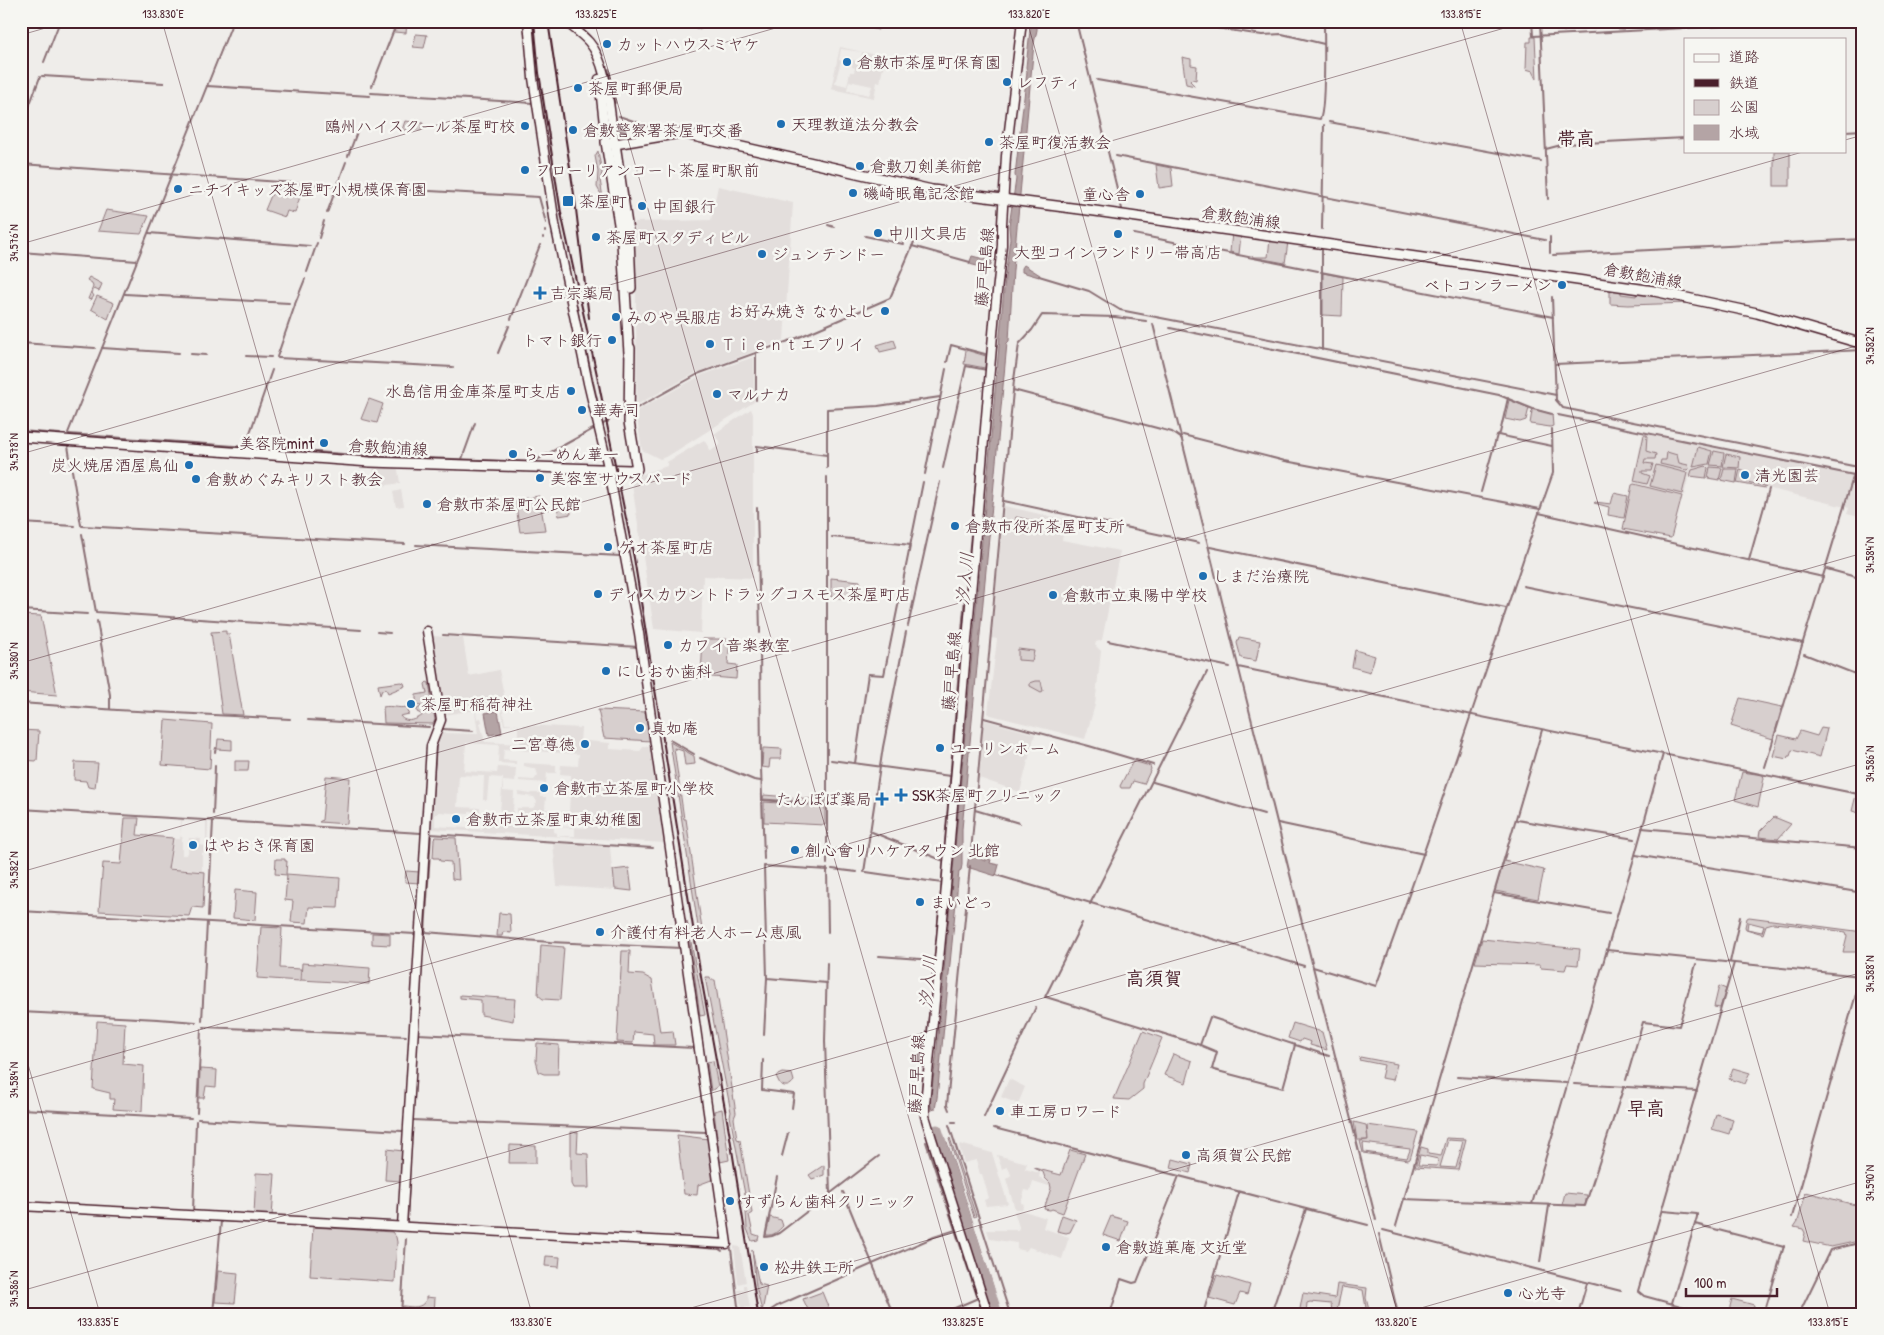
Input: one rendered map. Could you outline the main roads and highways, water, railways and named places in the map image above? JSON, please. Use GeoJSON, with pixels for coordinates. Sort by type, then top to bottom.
{"type":"FeatureCollection","features":[{"type":"Feature","properties":{"kind":"main road","name":"倉敷飽浦線"},"geometry":{"type":"LineString","coordinates":[[611,143],[680,134],[932,190],[1654,291],[1757,313],[1863,344]]}},
{"type":"Feature","properties":{"kind":"main road","name":"倉敷飽浦線"},"geometry":{"type":"LineString","coordinates":[[21,437],[370,462],[609,471],[637,469],[629,422],[631,315],[629,238],[617,165],[611,143]]}},
{"type":"Feature","properties":{"kind":"main road","name":"倉敷飽浦線"},"geometry":{"type":"LineString","coordinates":[[611,143],[613,189],[622,243],[629,352]]}},
{"type":"Feature","properties":{"kind":"main road"},"geometry":{"type":"LineString","coordinates":[[615,201],[618,193],[617,165]]}},
{"type":"Feature","properties":{"kind":"main road"},"geometry":{"type":"LineString","coordinates":[[625,289],[627,282],[625,244],[629,238]]}},
{"type":"Feature","properties":{"kind":"water"},"geometry":{"type":"Polygon","coordinates":[[[1031,21],[1037,21],[1037,30],[1034,43],[1013,270],[1009,341],[1007,343],[962,829],[962,865],[959,871],[937,1098],[935,1109],[932,1110],[930,1102],[936,1059],[950,904],[953,900],[951,894],[1010,239],[1009,226],[1016,179],[1031,21]]]}},
{"type":"Feature","properties":{"kind":"water"},"geometry":{"type":"Polygon","coordinates":[[[972,256],[992,261],[989,269],[969,264],[972,256]]]}},
{"type":"Feature","properties":{"kind":"water"},"geometry":{"type":"Polygon","coordinates":[[[1024,265],[1040,275],[1039,277],[1022,272],[1024,265]]]}},
{"type":"Feature","properties":{"kind":"water"},"geometry":{"type":"Polygon","coordinates":[[[1016,517],[1038,522],[1035,534],[1014,530],[1016,517]]]}},
{"type":"Feature","properties":{"kind":"water"},"geometry":{"type":"Polygon","coordinates":[[[498,711],[502,733],[489,735],[485,713],[498,711]]]}},
{"type":"Feature","properties":{"kind":"water"},"geometry":{"type":"Polygon","coordinates":[[[970,850],[982,860],[986,861],[986,858],[991,860],[990,863],[999,865],[996,876],[967,867],[970,850]]]}},
{"type":"Feature","properties":{"kind":"waterway"},"geometry":{"type":"LineString","coordinates":[[44,62],[60,21]]}},
{"type":"Feature","properties":{"kind":"waterway"},"geometry":{"type":"LineString","coordinates":[[207,86],[233,21]]}},
{"type":"Feature","properties":{"kind":"waterway"},"geometry":{"type":"LineString","coordinates":[[1076,21],[1122,209]]}},
{"type":"Feature","properties":{"kind":"waterway"},"geometry":{"type":"LineString","coordinates":[[1171,21],[1262,35],[1282,34],[1324,44]]}},
{"type":"Feature","properties":{"kind":"waterway"},"geometry":{"type":"LineString","coordinates":[[1097,80],[1320,119],[1324,88],[1324,21]]}},
{"type":"Feature","properties":{"kind":"waterway"},"geometry":{"type":"LineString","coordinates":[[1532,21],[1533,36],[1818,21]]}},
{"type":"Feature","properties":{"kind":"waterway"},"geometry":{"type":"LineString","coordinates":[[1540,21],[1548,199]]}},
{"type":"Feature","properties":{"kind":"waterway"},"geometry":{"type":"LineString","coordinates":[[1564,31],[1566,21]]}},
{"type":"Feature","properties":{"kind":"waterway"},"geometry":{"type":"LineString","coordinates":[[1832,21],[1863,25]]}},
{"type":"Feature","properties":{"kind":"waterway"},"geometry":{"type":"LineString","coordinates":[[372,86],[397,22]]}},
{"type":"Feature","properties":{"kind":"waterway"},"geometry":{"type":"LineString","coordinates":[[609,69],[615,103]]}},
{"type":"Feature","properties":{"kind":"waterway"},"geometry":{"type":"LineString","coordinates":[[42,76],[164,83]]}},
{"type":"Feature","properties":{"kind":"waterway"},"geometry":{"type":"LineString","coordinates":[[21,128],[40,77]]}},
{"type":"Feature","properties":{"kind":"waterway"},"geometry":{"type":"LineString","coordinates":[[68,433],[207,86],[370,96]]}},
{"type":"Feature","properties":{"kind":"waterway"},"geometry":{"type":"LineString","coordinates":[[371,93],[533,103]]}},
{"type":"Feature","properties":{"kind":"waterway"},"geometry":{"type":"LineString","coordinates":[[619,116],[648,126],[650,125]]}},
{"type":"Feature","properties":{"kind":"waterway"},"geometry":{"type":"LineString","coordinates":[[1329,122],[1541,161]]}},
{"type":"Feature","properties":{"kind":"waterway"},"geometry":{"type":"LineString","coordinates":[[1322,229],[1324,125]]}},
{"type":"Feature","properties":{"kind":"waterway"},"geometry":{"type":"LineString","coordinates":[[1846,131],[1863,130]]}},
{"type":"Feature","properties":{"kind":"waterway"},"geometry":{"type":"LineString","coordinates":[[348,156],[357,132]]}},
{"type":"Feature","properties":{"kind":"waterway"},"geometry":{"type":"LineString","coordinates":[[1546,149],[1565,144],[1684,138]]}},
{"type":"Feature","properties":{"kind":"waterway"},"geometry":{"type":"LineString","coordinates":[[1116,156],[1545,240]]}},
{"type":"Feature","properties":{"kind":"waterway"},"geometry":{"type":"LineString","coordinates":[[327,213],[346,162]]}},
{"type":"Feature","properties":{"kind":"waterway"},"geometry":{"type":"LineString","coordinates":[[21,164],[338,186],[539,197],[546,223]]}},
{"type":"Feature","properties":{"kind":"waterway"},"geometry":{"type":"LineString","coordinates":[[319,238],[324,221]]}},
{"type":"Feature","properties":{"kind":"waterway"},"geometry":{"type":"LineString","coordinates":[[828,225],[834,227]]}},
{"type":"Feature","properties":{"kind":"waterway"},"geometry":{"type":"LineString","coordinates":[[149,233],[310,246]]}},
{"type":"Feature","properties":{"kind":"waterway"},"geometry":{"type":"LineString","coordinates":[[1134,234],[1318,271]]}},
{"type":"Feature","properties":{"kind":"waterway"},"geometry":{"type":"LineString","coordinates":[[637,408],[700,373],[797,338],[890,298],[917,235]]}},
{"type":"Feature","properties":{"kind":"waterway"},"geometry":{"type":"LineString","coordinates":[[865,236],[903,244]]}},
{"type":"Feature","properties":{"kind":"waterway"},"geometry":{"type":"LineString","coordinates":[[1550,237],[1550,253]]}},
{"type":"Feature","properties":{"kind":"waterway"},"geometry":{"type":"LineString","coordinates":[[1553,255],[1863,239]]}},
{"type":"Feature","properties":{"kind":"waterway"},"geometry":{"type":"LineString","coordinates":[[307,272],[317,243]]}},
{"type":"Feature","properties":{"kind":"waterway"},"geometry":{"type":"LineString","coordinates":[[511,319],[540,245]]}},
{"type":"Feature","properties":{"kind":"waterway"},"geometry":{"type":"LineString","coordinates":[[912,246],[970,262]]}},
{"type":"Feature","properties":{"kind":"waterway"},"geometry":{"type":"LineString","coordinates":[[1322,248],[1322,350]]}},
{"type":"Feature","properties":{"kind":"waterway"},"geometry":{"type":"LineString","coordinates":[[21,252],[137,261]]}},
{"type":"Feature","properties":{"kind":"waterway"},"geometry":{"type":"LineString","coordinates":[[566,258],[609,455]]}},
{"type":"Feature","properties":{"kind":"waterway"},"geometry":{"type":"LineString","coordinates":[[1321,272],[1553,317]]}},
{"type":"Feature","properties":{"kind":"waterway"},"geometry":{"type":"LineString","coordinates":[[1039,276],[1089,291],[1120,310],[1556,395]]}},
{"type":"Feature","properties":{"kind":"waterway"},"geometry":{"type":"LineString","coordinates":[[295,304],[305,279]]}},
{"type":"Feature","properties":{"kind":"waterway"},"geometry":{"type":"LineString","coordinates":[[125,294],[289,303]]}},
{"type":"Feature","properties":{"kind":"waterway"},"geometry":{"type":"LineString","coordinates":[[1552,297],[1556,400],[1563,408],[1863,468]]}},
{"type":"Feature","properties":{"kind":"waterway"},"geometry":{"type":"LineString","coordinates":[[277,357],[295,305]]}},
{"type":"Feature","properties":{"kind":"waterway"},"geometry":{"type":"LineString","coordinates":[[971,852],[1014,380],[1019,344],[1042,315],[1115,317],[1146,321]]}},
{"type":"Feature","properties":{"kind":"waterway"},"geometry":{"type":"LineString","coordinates":[[1153,324],[1376,1220]]}},
{"type":"Feature","properties":{"kind":"waterway"},"geometry":{"type":"LineString","coordinates":[[498,353],[509,326]]}},
{"type":"Feature","properties":{"kind":"waterway"},"geometry":{"type":"LineString","coordinates":[[1170,328],[1499,395],[1533,409],[1552,414]]}},
{"type":"Feature","properties":{"kind":"waterway"},"geometry":{"type":"LineString","coordinates":[[21,343],[95,348]]}},
{"type":"Feature","properties":{"kind":"waterway"},"geometry":{"type":"LineString","coordinates":[[947,362],[951,345],[985,354]]}},
{"type":"Feature","properties":{"kind":"waterway"},"geometry":{"type":"LineString","coordinates":[[102,348],[179,353]]}},
{"type":"Feature","properties":{"kind":"waterway"},"geometry":{"type":"LineString","coordinates":[[1555,364],[1863,350]]}},
{"type":"Feature","properties":{"kind":"waterway"},"geometry":{"type":"LineString","coordinates":[[756,353],[756,400]]}},
{"type":"Feature","properties":{"kind":"waterway"},"geometry":{"type":"LineString","coordinates":[[191,354],[206,355]]}},
{"type":"Feature","properties":{"kind":"waterway"},"geometry":{"type":"LineString","coordinates":[[246,356],[271,357]]}},
{"type":"Feature","properties":{"kind":"waterway"},"geometry":{"type":"LineString","coordinates":[[278,358],[453,367]]}},
{"type":"Feature","properties":{"kind":"waterway"},"geometry":{"type":"LineString","coordinates":[[943,468],[966,366],[987,370]]}},
{"type":"Feature","properties":{"kind":"waterway"},"geometry":{"type":"LineString","coordinates":[[925,474],[946,369]]}},
{"type":"Feature","properties":{"kind":"waterway"},"geometry":{"type":"LineString","coordinates":[[245,447],[272,370]]}},
{"type":"Feature","properties":{"kind":"waterway"},"geometry":{"type":"LineString","coordinates":[[921,1098],[986,376]]}},
{"type":"Feature","properties":{"kind":"waterway"},"geometry":{"type":"LineString","coordinates":[[1013,390],[1172,432],[1182,439]]}},
{"type":"Feature","properties":{"kind":"waterway"},"geometry":{"type":"LineString","coordinates":[[827,468],[827,409],[878,406],[940,397]]}},
{"type":"Feature","properties":{"kind":"waterway"},"geometry":{"type":"LineString","coordinates":[[1481,492],[1497,435],[1500,433],[1508,398]]}},
{"type":"Feature","properties":{"kind":"waterway"},"geometry":{"type":"LineString","coordinates":[[601,425],[609,421],[608,418],[621,414]]}},
{"type":"Feature","properties":{"kind":"waterway"},"geometry":{"type":"LineString","coordinates":[[1558,415],[1854,475]]}},
{"type":"Feature","properties":{"kind":"waterway"},"geometry":{"type":"LineString","coordinates":[[462,459],[475,423]]}},
{"type":"Feature","properties":{"kind":"waterway"},"geometry":{"type":"LineString","coordinates":[[69,434],[371,456],[533,462],[595,428]]}},
{"type":"Feature","properties":{"kind":"waterway"},"geometry":{"type":"LineString","coordinates":[[1313,967],[1376,986],[1439,809],[1553,473],[1552,429]]}},
{"type":"Feature","properties":{"kind":"waterway"},"geometry":{"type":"LineString","coordinates":[[21,431],[60,434]]}},
{"type":"Feature","properties":{"kind":"waterway"},"geometry":{"type":"LineString","coordinates":[[1183,435],[1285,461],[1540,509]]}},
{"type":"Feature","properties":{"kind":"waterway"},"geometry":{"type":"LineString","coordinates":[[1498,435],[1552,446]]}},
{"type":"Feature","properties":{"kind":"waterway"},"geometry":{"type":"LineString","coordinates":[[68,446],[81,525]]}},
{"type":"Feature","properties":{"kind":"waterway"},"geometry":{"type":"LineString","coordinates":[[757,452],[757,446],[827,455]]}},
{"type":"Feature","properties":{"kind":"waterway"},"geometry":{"type":"LineString","coordinates":[[1765,767],[1854,474]]}},
{"type":"Feature","properties":{"kind":"waterway"},"geometry":{"type":"LineString","coordinates":[[827,477],[827,864]]}},
{"type":"Feature","properties":{"kind":"waterway"},"geometry":{"type":"LineString","coordinates":[[855,763],[868,674],[884,675],[923,482]]}},
{"type":"Feature","properties":{"kind":"waterway"},"geometry":{"type":"LineString","coordinates":[[908,626],[940,482]]}},
{"type":"Feature","properties":{"kind":"waterway"},"geometry":{"type":"LineString","coordinates":[[1749,560],[1769,489]]}},
{"type":"Feature","properties":{"kind":"waterway"},"geometry":{"type":"LineString","coordinates":[[1004,501],[1199,543]]}},
{"type":"Feature","properties":{"kind":"waterway"},"geometry":{"type":"LineString","coordinates":[[757,508],[760,633]]}},
{"type":"Feature","properties":{"kind":"waterway"},"geometry":{"type":"LineString","coordinates":[[1539,513],[1823,577]]}},
{"type":"Feature","properties":{"kind":"waterway"},"geometry":{"type":"LineString","coordinates":[[21,523],[75,526]]}},
{"type":"Feature","properties":{"kind":"waterway"},"geometry":{"type":"LineString","coordinates":[[82,526],[405,544]]}},
{"type":"Feature","properties":{"kind":"waterway"},"geometry":{"type":"LineString","coordinates":[[82,534],[96,612],[361,630]]}},
{"type":"Feature","properties":{"kind":"waterway"},"geometry":{"type":"LineString","coordinates":[[832,537],[911,545]]}},
{"type":"Feature","properties":{"kind":"waterway"},"geometry":{"type":"LineString","coordinates":[[416,545],[620,556]]}},
{"type":"Feature","properties":{"kind":"waterway"},"geometry":{"type":"LineString","coordinates":[[1210,547],[1506,608]]}},
{"type":"Feature","properties":{"kind":"waterway"},"geometry":{"type":"LineString","coordinates":[[1827,569],[1863,579]]}},
{"type":"Feature","properties":{"kind":"waterway"},"geometry":{"type":"LineString","coordinates":[[1523,586],[1803,643]]}},
{"type":"Feature","properties":{"kind":"waterway"},"geometry":{"type":"LineString","coordinates":[[21,610],[87,614]]}},
{"type":"Feature","properties":{"kind":"waterway"},"geometry":{"type":"LineString","coordinates":[[97,621],[110,695],[110,709]]}},
{"type":"Feature","properties":{"kind":"waterway"},"geometry":{"type":"LineString","coordinates":[[377,632],[390,633]]}},
{"type":"Feature","properties":{"kind":"waterway"},"geometry":{"type":"LineString","coordinates":[[864,872],[883,747],[906,632]]}},
{"type":"Feature","properties":{"kind":"waterway"},"geometry":{"type":"LineString","coordinates":[[443,635],[639,647]]}},
{"type":"Feature","properties":{"kind":"waterway"},"geometry":{"type":"LineString","coordinates":[[760,641],[764,859]]}},
{"type":"Feature","properties":{"kind":"waterway"},"geometry":{"type":"LineString","coordinates":[[1108,641],[1230,667]]}},
{"type":"Feature","properties":{"kind":"waterway"},"geometry":{"type":"LineString","coordinates":[[1804,654],[1863,677]]}},
{"type":"Feature","properties":{"kind":"waterway"},"geometry":{"type":"LineString","coordinates":[[1238,667],[1863,795]]}},
{"type":"Feature","properties":{"kind":"waterway"},"geometry":{"type":"LineString","coordinates":[[1090,904],[1207,672]]}},
{"type":"Feature","properties":{"kind":"waterway"},"geometry":{"type":"LineString","coordinates":[[21,703],[290,719]]}},
{"type":"Feature","properties":{"kind":"waterway"},"geometry":{"type":"LineString","coordinates":[[984,718],[1153,765]]}},
{"type":"Feature","properties":{"kind":"waterway"},"geometry":{"type":"LineString","coordinates":[[308,720],[429,727]]}},
{"type":"Feature","properties":{"kind":"waterway"},"geometry":{"type":"LineString","coordinates":[[443,729],[473,731]]}},
{"type":"Feature","properties":{"kind":"waterway"},"geometry":{"type":"LineString","coordinates":[[1396,1226],[1542,730]]}},
{"type":"Feature","properties":{"kind":"waterway"},"geometry":{"type":"LineString","coordinates":[[670,740],[694,754]]}},
{"type":"Feature","properties":{"kind":"waterway"},"geometry":{"type":"LineString","coordinates":[[430,826],[436,744]]}},
{"type":"Feature","properties":{"kind":"waterway"},"geometry":{"type":"LineString","coordinates":[[215,752],[216,748]]}},
{"type":"Feature","properties":{"kind":"waterway"},"geometry":{"type":"LineString","coordinates":[[660,752],[730,1239]]}},
{"type":"Feature","properties":{"kind":"waterway"},"geometry":{"type":"LineString","coordinates":[[1532,1204],[1663,754]]}},
{"type":"Feature","properties":{"kind":"waterway"},"geometry":{"type":"LineString","coordinates":[[700,758],[754,780],[761,781]]}},
{"type":"Feature","properties":{"kind":"waterway"},"geometry":{"type":"LineString","coordinates":[[831,760],[950,776]]}},
{"type":"Feature","properties":{"kind":"waterway"},"geometry":{"type":"LineString","coordinates":[[213,814],[215,766]]}},
{"type":"Feature","properties":{"kind":"waterway"},"geometry":{"type":"LineString","coordinates":[[1153,782],[1264,814]]}},
{"type":"Feature","properties":{"kind":"waterway"},"geometry":{"type":"LineString","coordinates":[[762,800],[827,805]]}},
{"type":"Feature","properties":{"kind":"waterway"},"geometry":{"type":"LineString","coordinates":[[21,809],[421,833]]}},
{"type":"Feature","properties":{"kind":"waterway"},"geometry":{"type":"LineString","coordinates":[[975,810],[1019,823]]}},
{"type":"Feature","properties":{"kind":"waterway"},"geometry":{"type":"LineString","coordinates":[[1517,820],[1635,839]]}},
{"type":"Feature","properties":{"kind":"waterway"},"geometry":{"type":"LineString","coordinates":[[208,916],[213,821]]}},
{"type":"Feature","properties":{"kind":"waterway"},"geometry":{"type":"LineString","coordinates":[[1278,823],[1424,854]]}},
{"type":"Feature","properties":{"kind":"waterway"},"geometry":{"type":"LineString","coordinates":[[1642,828],[1863,848]]}},
{"type":"Feature","properties":{"kind":"waterway"},"geometry":{"type":"LineString","coordinates":[[872,832],[944,861]]}},
{"type":"Feature","properties":{"kind":"waterway"},"geometry":{"type":"LineString","coordinates":[[430,834],[653,848]]}},
{"type":"Feature","properties":{"kind":"waterway"},"geometry":{"type":"LineString","coordinates":[[425,933],[431,834]]}},
{"type":"Feature","properties":{"kind":"waterway"},"geometry":{"type":"LineString","coordinates":[[1636,855],[1863,893]]}},
{"type":"Feature","properties":{"kind":"waterway"},"geometry":{"type":"LineString","coordinates":[[827,983],[767,978],[764,866],[828,870]]}},
{"type":"Feature","properties":{"kind":"waterway"},"geometry":{"type":"LineString","coordinates":[[949,1110],[947,1105],[970,866]]}},
{"type":"Feature","properties":{"kind":"waterway"},"geometry":{"type":"LineString","coordinates":[[827,869],[828,932]]}},
{"type":"Feature","properties":{"kind":"waterway"},"geometry":{"type":"LineString","coordinates":[[832,869],[857,872]]}},
{"type":"Feature","properties":{"kind":"waterway"},"geometry":{"type":"LineString","coordinates":[[866,872],[942,883]]}},
{"type":"Feature","properties":{"kind":"waterway"},"geometry":{"type":"LineString","coordinates":[[996,875],[1304,966]]}},
{"type":"Feature","properties":{"kind":"waterway"},"geometry":{"type":"LineString","coordinates":[[1494,893],[1609,913]]}},
{"type":"Feature","properties":{"kind":"waterway"},"geometry":{"type":"LineString","coordinates":[[21,911],[415,934]]}},
{"type":"Feature","properties":{"kind":"waterway"},"geometry":{"type":"LineString","coordinates":[[1730,962],[1740,917]]}},
{"type":"Feature","properties":{"kind":"waterway"},"geometry":{"type":"LineString","coordinates":[[202,1021],[207,922]]}},
{"type":"Feature","properties":{"kind":"waterway"},"geometry":{"type":"LineString","coordinates":[[1045,997],[1082,923]]}},
{"type":"Feature","properties":{"kind":"waterway"},"geometry":{"type":"LineString","coordinates":[[425,932],[550,942],[681,948]]}},
{"type":"Feature","properties":{"kind":"waterway"},"geometry":{"type":"LineString","coordinates":[[423,940],[418,1034],[694,1048]]}},
{"type":"Feature","properties":{"kind":"waterway"},"geometry":{"type":"LineString","coordinates":[[1607,950],[1861,976]]}},
{"type":"Feature","properties":{"kind":"waterway"},"geometry":{"type":"LineString","coordinates":[[879,956],[934,960]]}},
{"type":"Feature","properties":{"kind":"waterway"},"geometry":{"type":"LineString","coordinates":[[827,963],[825,1041],[830,1193]]}},
{"type":"Feature","properties":{"kind":"waterway"},"geometry":{"type":"LineString","coordinates":[[1710,1314],[1644,1296],[1638,1291],[1734,963]]}},
{"type":"Feature","properties":{"kind":"waterway"},"geometry":{"type":"LineString","coordinates":[[1626,1080],[1643,1022],[1679,1026],[1696,964]]}},
{"type":"Feature","properties":{"kind":"waterway"},"geometry":{"type":"LineString","coordinates":[[1792,1217],[1863,970]]}},
{"type":"Feature","properties":{"kind":"waterway"},"geometry":{"type":"LineString","coordinates":[[764,1035],[767,978]]}},
{"type":"Feature","properties":{"kind":"waterway"},"geometry":{"type":"LineString","coordinates":[[1046,997],[1200,1045],[1210,1017],[1329,1056]]}},
{"type":"Feature","properties":{"kind":"waterway"},"geometry":{"type":"LineString","coordinates":[[984,1117],[1036,1007]]}},
{"type":"Feature","properties":{"kind":"waterway"},"geometry":{"type":"LineString","coordinates":[[21,1012],[196,1022]]}},
{"type":"Feature","properties":{"kind":"waterway"},"geometry":{"type":"LineString","coordinates":[[204,1027],[406,1036]]}},
{"type":"Feature","properties":{"kind":"waterway"},"geometry":{"type":"LineString","coordinates":[[197,1113],[201,1029]]}},
{"type":"Feature","properties":{"kind":"waterway"},"geometry":{"type":"LineString","coordinates":[[412,1114],[417,1044]]}},
{"type":"Feature","properties":{"kind":"waterway"},"geometry":{"type":"LineString","coordinates":[[1200,1045],[1217,1052],[1212,1069],[1283,1088],[1295,1045]]}},
{"type":"Feature","properties":{"kind":"waterway"},"geometry":{"type":"LineString","coordinates":[[763,1060],[762,1090],[794,1094],[792,1108]]}},
{"type":"Feature","properties":{"kind":"waterway"},"geometry":{"type":"LineString","coordinates":[[1457,1077],[1566,1083]]}},
{"type":"Feature","properties":{"kind":"waterway"},"geometry":{"type":"LineString","coordinates":[[1574,1084],[1697,1091]]}},
{"type":"Feature","properties":{"kind":"waterway"},"geometry":{"type":"LineString","coordinates":[[1403,1199],[1585,1206],[1624,1086]]}},
{"type":"Feature","properties":{"kind":"waterway"},"geometry":{"type":"LineString","coordinates":[[21,1109],[191,1118]]}},
{"type":"Feature","properties":{"kind":"waterway"},"geometry":{"type":"LineString","coordinates":[[198,1119],[402,1131]]}},
{"type":"Feature","properties":{"kind":"waterway"},"geometry":{"type":"LineString","coordinates":[[412,1120],[706,1132]]}},
{"type":"Feature","properties":{"kind":"waterway"},"geometry":{"type":"LineString","coordinates":[[193,1212],[196,1121]]}},
{"type":"Feature","properties":{"kind":"waterway"},"geometry":{"type":"LineString","coordinates":[[949,1125],[1010,1314]]}},
{"type":"Feature","properties":{"kind":"waterway"},"geometry":{"type":"LineString","coordinates":[[994,1128],[1368,1225]]}},
{"type":"Feature","properties":{"kind":"waterway","name":"汐入川"},"geometry":{"type":"LineString","coordinates":[[937,1130],[997,1314]]}},
{"type":"Feature","properties":{"kind":"waterway"},"geometry":{"type":"LineString","coordinates":[[782,1156],[788,1133]]}},
{"type":"Feature","properties":{"kind":"waterway"},"geometry":{"type":"LineString","coordinates":[[407,1220],[411,1142]]}},
{"type":"Feature","properties":{"kind":"waterway"},"geometry":{"type":"LineString","coordinates":[[926,1142],[983,1314]]}},
{"type":"Feature","properties":{"kind":"waterway"},"geometry":{"type":"LineString","coordinates":[[777,1177],[765,1237],[779,1233],[879,1156]]}},
{"type":"Feature","properties":{"kind":"waterway"},"geometry":{"type":"LineString","coordinates":[[1110,1314],[1121,1279],[1133,1283],[1137,1282],[1179,1176]]}},
{"type":"Feature","properties":{"kind":"waterway"},"geometry":{"type":"LineString","coordinates":[[843,1192],[893,1314]]}},
{"type":"Feature","properties":{"kind":"waterway"},"geometry":{"type":"LineString","coordinates":[[1203,1314],[1239,1192]]}},
{"type":"Feature","properties":{"kind":"waterway"},"geometry":{"type":"LineString","coordinates":[[1540,1262],[1549,1206]]}},
{"type":"Feature","properties":{"kind":"waterway"},"geometry":{"type":"LineString","coordinates":[[1271,1314],[1306,1209]]}},
{"type":"Feature","properties":{"kind":"waterway"},"geometry":{"type":"LineString","coordinates":[[21,1210],[216,1220]]}},
{"type":"Feature","properties":{"kind":"waterway"},"geometry":{"type":"LineString","coordinates":[[1663,1211],[1697,1214],[1672,1303]]}},
{"type":"Feature","properties":{"kind":"waterway"},"geometry":{"type":"LineString","coordinates":[[221,1221],[385,1230]]}},
{"type":"Feature","properties":{"kind":"waterway"},"geometry":{"type":"LineString","coordinates":[[213,1314],[221,1221]]}},
{"type":"Feature","properties":{"kind":"waterway"},"geometry":{"type":"LineString","coordinates":[[1695,1224],[1784,1247]]}},
{"type":"Feature","properties":{"kind":"waterway"},"geometry":{"type":"LineString","coordinates":[[765,1314],[777,1306],[934,1237],[956,1230]]}},
{"type":"Feature","properties":{"kind":"waterway"},"geometry":{"type":"LineString","coordinates":[[1383,1230],[1621,1291]]}},
{"type":"Feature","properties":{"kind":"waterway"},"geometry":{"type":"LineString","coordinates":[[1379,1234],[1398,1314]]}},
{"type":"Feature","properties":{"kind":"waterway"},"geometry":{"type":"LineString","coordinates":[[501,1236],[633,1243]]}},
{"type":"Feature","properties":{"kind":"waterway"},"geometry":{"type":"LineString","coordinates":[[401,1314],[406,1239]]}},
{"type":"Feature","properties":{"kind":"waterway"},"geometry":{"type":"LineString","coordinates":[[1799,1314],[1830,1250],[1863,1242]]}},
{"type":"Feature","properties":{"kind":"waterway"},"geometry":{"type":"LineString","coordinates":[[653,1244],[719,1249],[722,1251]]}},
{"type":"Feature","properties":{"kind":"waterway"},"geometry":{"type":"LineString","coordinates":[[1764,1314],[1784,1246]]}},
{"type":"Feature","properties":{"kind":"waterway"},"geometry":{"type":"LineString","coordinates":[[731,1249],[739,1314]]}},
{"type":"Feature","properties":{"kind":"waterway"},"geometry":{"type":"LineString","coordinates":[[1578,1314],[1587,1283]]}},
{"type":"Feature","properties":{"kind":"waterway"},"geometry":{"type":"LineString","coordinates":[[941,1314],[978,1298]]}},
{"type":"Feature","properties":{"kind":"waterway"},"geometry":{"type":"LineString","coordinates":[[1852,1314],[1863,1306]]}},
{"type":"Feature","properties":{"kind":"waterway"},"geometry":{"type":"LineString","coordinates":[[21,1310],[82,1314]]}},
{"type":"Feature","properties":{"kind":"waterway"},"geometry":{"type":"LineString","coordinates":[[1668,1314],[1669,1310]]}},
{"type":"Feature","properties":{"kind":"railway"},"geometry":{"type":"LineString","coordinates":[[534,21],[539,73],[561,213],[597,375],[634,558],[701,977],[729,1131],[758,1314]]}},
{"type":"Feature","properties":{"kind":"railway"},"geometry":{"type":"LineString","coordinates":[[548,21],[575,201],[589,318]]}},
{"type":"Feature","properties":{"kind":"place","name":"カットハウスミヤケ"},"geometry":{"type":"Point","coordinates":[607,44]}},
{"type":"Feature","properties":{"kind":"place","name":"倉敷市茶屋町保育園"},"geometry":{"type":"Point","coordinates":[847,62]}},
{"type":"Feature","properties":{"kind":"place","name":"レフティ"},"geometry":{"type":"Point","coordinates":[1007,82]}},
{"type":"Feature","properties":{"kind":"place","name":"茶屋町郵便局"},"geometry":{"type":"Point","coordinates":[578,88]}},
{"type":"Feature","properties":{"kind":"place","name":"天理教道法分教会"},"geometry":{"type":"Point","coordinates":[781,124]}},
{"type":"Feature","properties":{"kind":"place","name":"鴎州ハイスクール茶屋町校"},"geometry":{"type":"Point","coordinates":[525,126]}},
{"type":"Feature","properties":{"kind":"place","name":"倉敷警察署茶屋町交番"},"geometry":{"type":"Point","coordinates":[573,130]}},
{"type":"Feature","properties":{"kind":"place","name":"茶屋町復活教会"},"geometry":{"type":"Point","coordinates":[989,142]}},
{"type":"Feature","properties":{"kind":"place","name":"倉敷刀剣美術館"},"geometry":{"type":"Point","coordinates":[860,166]}},
{"type":"Feature","properties":{"kind":"place","name":"フローリアンコート茶屋町駅前"},"geometry":{"type":"Point","coordinates":[525,170]}},
{"type":"Feature","properties":{"kind":"place","name":"ニチイキッズ茶屋町小規模保育園"},"geometry":{"type":"Point","coordinates":[178,189]}},
{"type":"Feature","properties":{"kind":"place","name":"磯崎眠亀記念館"},"geometry":{"type":"Point","coordinates":[853,193]}},
{"type":"Feature","properties":{"kind":"place","name":"童心舎"},"geometry":{"type":"Point","coordinates":[1140,194]}},
{"type":"Feature","properties":{"kind":"place","name":"茶屋町"},"geometry":{"type":"Point","coordinates":[568,201]}},
{"type":"Feature","properties":{"kind":"place","name":"中国銀行"},"geometry":{"type":"Point","coordinates":[642,206]}},
{"type":"Feature","properties":{"kind":"place","name":"中川文具店"},"geometry":{"type":"Point","coordinates":[878,233]}},
{"type":"Feature","properties":{"kind":"place","name":"大型コインランドリー帯高店"},"geometry":{"type":"Point","coordinates":[1118,234]}},
{"type":"Feature","properties":{"kind":"place","name":"茶屋町スタディビル"},"geometry":{"type":"Point","coordinates":[596,237]}},
{"type":"Feature","properties":{"kind":"place","name":"ジュンテンドー"},"geometry":{"type":"Point","coordinates":[762,254]}},
{"type":"Feature","properties":{"kind":"place","name":"ベトコンラーメン"},"geometry":{"type":"Point","coordinates":[1562,285]}},
{"type":"Feature","properties":{"kind":"place","name":"吉宗薬局"},"geometry":{"type":"Point","coordinates":[540,293]}},
{"type":"Feature","properties":{"kind":"place","name":"お好み焼き なかよし"},"geometry":{"type":"Point","coordinates":[885,311]}},
{"type":"Feature","properties":{"kind":"place","name":"みのや呉服店"},"geometry":{"type":"Point","coordinates":[616,317]}},
{"type":"Feature","properties":{"kind":"place","name":"トマト銀行"},"geometry":{"type":"Point","coordinates":[612,340]}},
{"type":"Feature","properties":{"kind":"place","name":"Ｔｉｅｎｔエブリイ"},"geometry":{"type":"Point","coordinates":[710,344]}},
{"type":"Feature","properties":{"kind":"place","name":"水島信用金庫茶屋町支店"},"geometry":{"type":"Point","coordinates":[571,391]}},
{"type":"Feature","properties":{"kind":"place","name":"マルナカ"},"geometry":{"type":"Point","coordinates":[717,394]}},
{"type":"Feature","properties":{"kind":"place","name":"華寿司"},"geometry":{"type":"Point","coordinates":[582,410]}},
{"type":"Feature","properties":{"kind":"place","name":"美容院mint"},"geometry":{"type":"Point","coordinates":[324,443]}},
{"type":"Feature","properties":{"kind":"place","name":"らーめん華一"},"geometry":{"type":"Point","coordinates":[513,454]}},
{"type":"Feature","properties":{"kind":"place","name":"炭火焼居酒屋鳥仙"},"geometry":{"type":"Point","coordinates":[189,465]}},
{"type":"Feature","properties":{"kind":"place","name":"清光園芸"},"geometry":{"type":"Point","coordinates":[1745,475]}},
{"type":"Feature","properties":{"kind":"place","name":"美容室サウスバード"},"geometry":{"type":"Point","coordinates":[540,478]}},
{"type":"Feature","properties":{"kind":"place","name":"倉敷めぐみキリスト教会"},"geometry":{"type":"Point","coordinates":[196,479]}},
{"type":"Feature","properties":{"kind":"place","name":"倉敷市茶屋町公民館"},"geometry":{"type":"Point","coordinates":[427,504]}},
{"type":"Feature","properties":{"kind":"place","name":"倉敷市役所茶屋町支所"},"geometry":{"type":"Point","coordinates":[955,526]}},
{"type":"Feature","properties":{"kind":"place","name":"ゲオ茶屋町店"},"geometry":{"type":"Point","coordinates":[608,547]}},
{"type":"Feature","properties":{"kind":"place","name":"しまだ治療院"},"geometry":{"type":"Point","coordinates":[1203,576]}},
{"type":"Feature","properties":{"kind":"place","name":"ディスカウントドラッグコスモス茶屋町店"},"geometry":{"type":"Point","coordinates":[598,594]}},
{"type":"Feature","properties":{"kind":"place","name":"倉敷市立東陽中学校"},"geometry":{"type":"Point","coordinates":[1053,595]}},
{"type":"Feature","properties":{"kind":"place","name":"カワイ音楽教室"},"geometry":{"type":"Point","coordinates":[668,645]}},
{"type":"Feature","properties":{"kind":"place","name":"にしおか歯科"},"geometry":{"type":"Point","coordinates":[606,671]}},
{"type":"Feature","properties":{"kind":"place","name":"茶屋町稲荷神社"},"geometry":{"type":"Point","coordinates":[411,704]}},
{"type":"Feature","properties":{"kind":"place","name":"真如庵"},"geometry":{"type":"Point","coordinates":[640,728]}},
{"type":"Feature","properties":{"kind":"place","name":"二宮尊徳"},"geometry":{"type":"Point","coordinates":[585,744]}},
{"type":"Feature","properties":{"kind":"place","name":"ユーリンホーム"},"geometry":{"type":"Point","coordinates":[940,748]}},
{"type":"Feature","properties":{"kind":"place","name":"倉敷市立茶屋町小学校"},"geometry":{"type":"Point","coordinates":[544,788]}},
{"type":"Feature","properties":{"kind":"place","name":"SSK茶屋町クリニック"},"geometry":{"type":"Point","coordinates":[901,795]}},
{"type":"Feature","properties":{"kind":"place","name":"たんぽぽ薬局"},"geometry":{"type":"Point","coordinates":[882,799]}},
{"type":"Feature","properties":{"kind":"place","name":"倉敷市立茶屋町東幼稚園"},"geometry":{"type":"Point","coordinates":[456,819]}},
{"type":"Feature","properties":{"kind":"place","name":"はやおき保育園"},"geometry":{"type":"Point","coordinates":[193,845]}},
{"type":"Feature","properties":{"kind":"place","name":"創心會リハケアタウン 北館"},"geometry":{"type":"Point","coordinates":[795,850]}},
{"type":"Feature","properties":{"kind":"place","name":"まいどっ"},"geometry":{"type":"Point","coordinates":[920,902]}},
{"type":"Feature","properties":{"kind":"place","name":"介護付有料老人ホーム恵風"},"geometry":{"type":"Point","coordinates":[600,932]}},
{"type":"Feature","properties":{"kind":"place","name":"車工房ロワード"},"geometry":{"type":"Point","coordinates":[1000,1111]}},
{"type":"Feature","properties":{"kind":"place","name":"高須賀公民館"},"geometry":{"type":"Point","coordinates":[1186,1155]}},
{"type":"Feature","properties":{"kind":"place","name":"すずらん歯科クリニック"},"geometry":{"type":"Point","coordinates":[730,1201]}},
{"type":"Feature","properties":{"kind":"place","name":"倉敷遊菓庵 文近堂"},"geometry":{"type":"Point","coordinates":[1106,1247]}},
{"type":"Feature","properties":{"kind":"place","name":"松井鉄工所"},"geometry":{"type":"Point","coordinates":[764,1267]}},
{"type":"Feature","properties":{"kind":"place","name":"心光寺"},"geometry":{"type":"Point","coordinates":[1508,1293]}},
{"type":"Feature","properties":{"kind":"district","name":"帯高"},"geometry":{"type":"Point","coordinates":[1576,138]}},
{"type":"Feature","properties":{"kind":"district","name":"高須賀"},"geometry":{"type":"Point","coordinates":[1154,978]}},
{"type":"Feature","properties":{"kind":"district","name":"早高"},"geometry":{"type":"Point","coordinates":[1646,1108]}}]}
